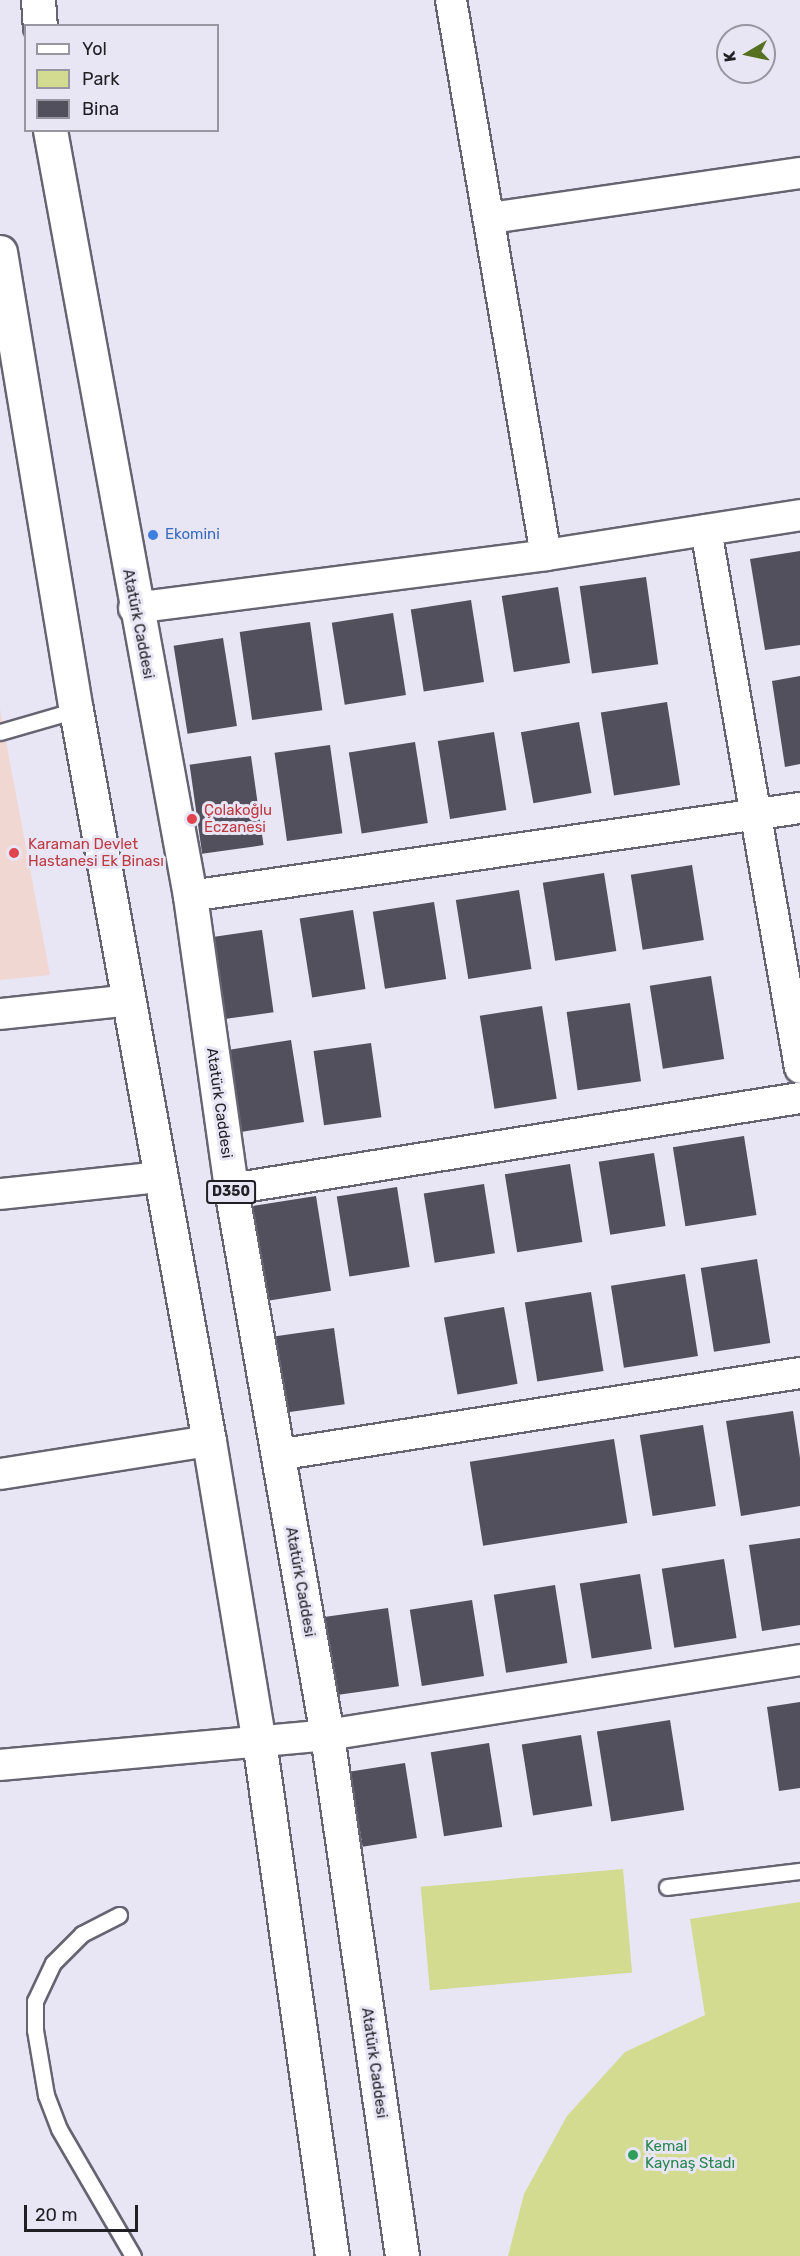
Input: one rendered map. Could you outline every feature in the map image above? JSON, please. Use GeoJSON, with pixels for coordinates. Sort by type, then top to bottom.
{"type":"FeatureCollection","features":[{"type":"Feature","properties":{"kind":"highway"},"geometry":{"type":"LineString","coordinates":[[38,0],[40,24]]}},
{"type":"Feature","properties":{"kind":"highway","name":"Atatürk Caddesi"},"geometry":{"type":"LineString","coordinates":[[50,132],[134,608],[190,896],[231,1189],[327,1735],[402,2256]]}},
{"type":"Feature","properties":{"kind":"highway"},"geometry":{"type":"LineString","coordinates":[[0,252],[76,710],[209,1441],[258,1741],[332,2256]]}},
{"type":"Feature","properties":{"kind":"street"},"geometry":{"type":"LineString","coordinates":[[451,0],[491,218],[546,555]]}},
{"type":"Feature","properties":{"kind":"street"},"geometry":{"type":"LineString","coordinates":[[491,218],[800,173]]}},
{"type":"Feature","properties":{"kind":"street"},"geometry":{"type":"LineString","coordinates":[[134,608],[546,555],[800,516]]}},
{"type":"Feature","properties":{"kind":"street"},"geometry":{"type":"LineString","coordinates":[[706,530],[800,1068]]}},
{"type":"Feature","properties":{"kind":"street"},"geometry":{"type":"LineString","coordinates":[[190,896],[800,808]]}},
{"type":"Feature","properties":{"kind":"street"},"geometry":{"type":"LineString","coordinates":[[0,1014],[130,1000]]}},
{"type":"Feature","properties":{"kind":"street"},"geometry":{"type":"LineString","coordinates":[[231,1189],[800,1098]]}},
{"type":"Feature","properties":{"kind":"street"},"geometry":{"type":"LineString","coordinates":[[0,1194],[160,1177]]}},
{"type":"Feature","properties":{"kind":"street"},"geometry":{"type":"LineString","coordinates":[[277,1455],[800,1373]]}},
{"type":"Feature","properties":{"kind":"street"},"geometry":{"type":"LineString","coordinates":[[0,1474],[209,1441]]}},
{"type":"Feature","properties":{"kind":"street"},"geometry":{"type":"LineString","coordinates":[[0,1765],[327,1735],[800,1660]]}},
{"type":"Feature","properties":{"kind":"lane"},"geometry":{"type":"LineString","coordinates":[[0,732],[76,710]]}},
{"type":"Feature","properties":{"kind":"lane"},"geometry":{"type":"LineString","coordinates":[[667,1887],[800,1871]]}},
{"type":"Feature","properties":{"kind":"lane"},"geometry":{"type":"LineString","coordinates":[[119,1915],[82,1934],[53,1963],[34,2001],[35,2030],[46,2095],[59,2129],[133,2256]]}},
{"type":"Feature","properties":{"kind":"shaded area","name":"Karaman Devlet Hastanesi Ek Binası"},"geometry":{"type":"Polygon","coordinates":[[[0,709],[50,975],[0,980],[0,709]]]}},
{"type":"Feature","properties":{"kind":"green space"},"geometry":{"type":"Polygon","coordinates":[[[623,1869],[632,1973],[430,1990],[421,1887],[623,1869]]]}},
{"type":"Feature","properties":{"kind":"green space","name":"Kemal Kaynaş Stadı"},"geometry":{"type":"Polygon","coordinates":[[[800,1902],[800,2256],[508,2256],[524,2194],[567,2116],[625,2052],[705,2015],[690,1919],[800,1902]]]}},
{"type":"Feature","properties":{"kind":"building"},"geometry":{"type":"Polygon","coordinates":[[[800,551],[800,645],[765,650],[750,559],[800,551]]]}},
{"type":"Feature","properties":{"kind":"building"},"geometry":{"type":"Polygon","coordinates":[[[646,577],[658,664],[592,673],[580,586],[646,577]]]}},
{"type":"Feature","properties":{"kind":"building"},"geometry":{"type":"Polygon","coordinates":[[[558,587],[570,663],[514,672],[502,596],[558,587]]]}},
{"type":"Feature","properties":{"kind":"building"},"geometry":{"type":"Polygon","coordinates":[[[471,600],[484,682],[424,692],[411,610],[471,600]]]}},
{"type":"Feature","properties":{"kind":"building"},"geometry":{"type":"Polygon","coordinates":[[[393,613],[406,695],[345,705],[332,623],[393,613]]]}},
{"type":"Feature","properties":{"kind":"building"},"geometry":{"type":"Polygon","coordinates":[[[310,622],[322,710],[252,720],[240,632],[310,622]]]}},
{"type":"Feature","properties":{"kind":"building"},"geometry":{"type":"Polygon","coordinates":[[[223,638],[237,726],[188,734],[174,646],[223,638]]]}},
{"type":"Feature","properties":{"kind":"building"},"geometry":{"type":"Polygon","coordinates":[[[800,676],[800,764],[785,767],[772,681],[800,676]]]}},
{"type":"Feature","properties":{"kind":"building"},"geometry":{"type":"Polygon","coordinates":[[[667,702],[680,785],[614,795],[601,712],[667,702]]]}},
{"type":"Feature","properties":{"kind":"building"},"geometry":{"type":"Polygon","coordinates":[[[579,722],[592,793],[533,803],[521,732],[579,722]]]}},
{"type":"Feature","properties":{"kind":"building"},"geometry":{"type":"Polygon","coordinates":[[[494,732],[506,810],[450,819],[438,741],[494,732]]]}},
{"type":"Feature","properties":{"kind":"building"},"geometry":{"type":"Polygon","coordinates":[[[415,742],[428,823],[362,833],[349,752],[415,742]]]}},
{"type":"Feature","properties":{"kind":"building"},"geometry":{"type":"Polygon","coordinates":[[[330,745],[342,833],[287,841],[275,753],[330,745]]]}},
{"type":"Feature","properties":{"kind":"building"},"geometry":{"type":"Polygon","coordinates":[[[251,756],[264,845],[202,854],[190,765],[251,756]]]}},
{"type":"Feature","properties":{"kind":"building"},"geometry":{"type":"Polygon","coordinates":[[[692,865],[704,940],[643,950],[631,875],[692,865]]]}},
{"type":"Feature","properties":{"kind":"building"},"geometry":{"type":"Polygon","coordinates":[[[604,873],[616,951],[555,961],[543,883],[604,873]]]}},
{"type":"Feature","properties":{"kind":"building"},"geometry":{"type":"Polygon","coordinates":[[[519,890],[532,969],[468,979],[456,900],[519,890]]]}},
{"type":"Feature","properties":{"kind":"building"},"geometry":{"type":"Polygon","coordinates":[[[434,902],[446,979],[385,989],[373,912],[434,902]]]}},
{"type":"Feature","properties":{"kind":"building"},"geometry":{"type":"Polygon","coordinates":[[[353,910],[366,989],[312,997],[300,918],[353,910]]]}},
{"type":"Feature","properties":{"kind":"building"},"geometry":{"type":"Polygon","coordinates":[[[262,930],[274,1012],[219,1020],[208,938],[262,930]]]}},
{"type":"Feature","properties":{"kind":"building"},"geometry":{"type":"Polygon","coordinates":[[[711,976],[724,1059],[663,1069],[650,986],[711,976]]]}},
{"type":"Feature","properties":{"kind":"building"},"geometry":{"type":"Polygon","coordinates":[[[630,1003],[641,1081],[578,1090],[567,1012],[630,1003]]]}},
{"type":"Feature","properties":{"kind":"building"},"geometry":{"type":"Polygon","coordinates":[[[542,1006],[557,1099],[494,1109],[480,1016],[542,1006]]]}},
{"type":"Feature","properties":{"kind":"building"},"geometry":{"type":"Polygon","coordinates":[[[291,1040],[304,1122],[238,1132],[225,1050],[291,1040]]]}},
{"type":"Feature","properties":{"kind":"building"},"geometry":{"type":"Polygon","coordinates":[[[371,1043],[381,1117],[324,1125],[314,1051],[371,1043]]]}},
{"type":"Feature","properties":{"kind":"building"},"geometry":{"type":"Polygon","coordinates":[[[744,1136],[757,1215],[685,1226],[673,1147],[744,1136]]]}},
{"type":"Feature","properties":{"kind":"building"},"geometry":{"type":"Polygon","coordinates":[[[654,1153],[666,1226],[610,1235],[599,1162],[654,1153]]]}},
{"type":"Feature","properties":{"kind":"building"},"geometry":{"type":"Polygon","coordinates":[[[570,1164],[582,1242],[517,1252],[505,1174],[570,1164]]]}},
{"type":"Feature","properties":{"kind":"building"},"geometry":{"type":"Polygon","coordinates":[[[484,1184],[495,1253],[435,1263],[424,1194],[484,1184]]]}},
{"type":"Feature","properties":{"kind":"building"},"geometry":{"type":"Polygon","coordinates":[[[397,1187],[410,1267],[349,1277],[337,1197],[397,1187]]]}},
{"type":"Feature","properties":{"kind":"building"},"geometry":{"type":"Polygon","coordinates":[[[316,1196],[331,1291],[268,1301],[253,1206],[316,1196]]]}},
{"type":"Feature","properties":{"kind":"building"},"geometry":{"type":"Polygon","coordinates":[[[757,1259],[770,1343],[714,1352],[701,1268],[757,1259]]]}},
{"type":"Feature","properties":{"kind":"building"},"geometry":{"type":"Polygon","coordinates":[[[685,1274],[698,1356],[624,1368],[611,1286],[685,1274]]]}},
{"type":"Feature","properties":{"kind":"building"},"geometry":{"type":"Polygon","coordinates":[[[591,1292],[604,1371],[537,1381],[525,1302],[591,1292]]]}},
{"type":"Feature","properties":{"kind":"building"},"geometry":{"type":"Polygon","coordinates":[[[504,1307],[518,1384],[457,1394],[444,1318],[504,1307]]]}},
{"type":"Feature","properties":{"kind":"building"},"geometry":{"type":"Polygon","coordinates":[[[334,1328],[345,1404],[286,1412],[276,1336],[334,1328]]]}},
{"type":"Feature","properties":{"kind":"building"},"geometry":{"type":"Polygon","coordinates":[[[793,1411],[800,1458],[800,1506],[741,1516],[726,1421],[793,1411]]]}},
{"type":"Feature","properties":{"kind":"building"},"geometry":{"type":"Polygon","coordinates":[[[703,1425],[716,1506],[653,1516],[640,1435],[703,1425]]]}},
{"type":"Feature","properties":{"kind":"building"},"geometry":{"type":"Polygon","coordinates":[[[614,1439],[627,1523],[483,1546],[470,1462],[614,1439]]]}},
{"type":"Feature","properties":{"kind":"building"},"geometry":{"type":"Polygon","coordinates":[[[800,1538],[800,1625],[762,1631],[749,1545],[800,1538]]]}},
{"type":"Feature","properties":{"kind":"building"},"geometry":{"type":"Polygon","coordinates":[[[724,1559],[737,1638],[674,1648],[662,1569],[724,1559]]]}},
{"type":"Feature","properties":{"kind":"building"},"geometry":{"type":"Polygon","coordinates":[[[640,1574],[652,1649],[592,1659],[580,1584],[640,1574]]]}},
{"type":"Feature","properties":{"kind":"building"},"geometry":{"type":"Polygon","coordinates":[[[555,1585],[567,1663],[506,1673],[494,1595],[555,1585]]]}},
{"type":"Feature","properties":{"kind":"building"},"geometry":{"type":"Polygon","coordinates":[[[472,1600],[484,1676],[422,1686],[410,1610],[472,1600]]]}},
{"type":"Feature","properties":{"kind":"building"},"geometry":{"type":"Polygon","coordinates":[[[388,1608],[399,1686],[332,1696],[321,1617],[388,1608]]]}},
{"type":"Feature","properties":{"kind":"building"},"geometry":{"type":"Polygon","coordinates":[[[800,1702],[800,1788],[779,1791],[767,1707],[800,1702]]]}},
{"type":"Feature","properties":{"kind":"building"},"geometry":{"type":"Polygon","coordinates":[[[670,1720],[684,1810],[611,1821],[597,1732],[670,1720]]]}},
{"type":"Feature","properties":{"kind":"building"},"geometry":{"type":"Polygon","coordinates":[[[581,1735],[592,1806],[533,1815],[522,1744],[581,1735]]]}},
{"type":"Feature","properties":{"kind":"building"},"geometry":{"type":"Polygon","coordinates":[[[489,1743],[502,1827],[444,1836],[431,1752],[489,1743]]]}},
{"type":"Feature","properties":{"kind":"building"},"geometry":{"type":"Polygon","coordinates":[[[405,1763],[417,1838],[363,1847],[351,1772],[405,1763]]]}},
{"type":"Feature","properties":{"kind":"place","name":"Ekomini"},"geometry":{"type":"Point","coordinates":[153,535]}},
{"type":"Feature","properties":{"kind":"place","name":"Çolakoğlu Eczanesi"},"geometry":{"type":"Point","coordinates":[192,819]}},
{"type":"Feature","properties":{"kind":"place","name":"Karaman Devlet Hastanesi Ek Binası"},"geometry":{"type":"Point","coordinates":[14,853]}},
{"type":"Feature","properties":{"kind":"place","name":"Kemal Kaynaş Stadı"},"geometry":{"type":"Point","coordinates":[633,2155]}}]}
